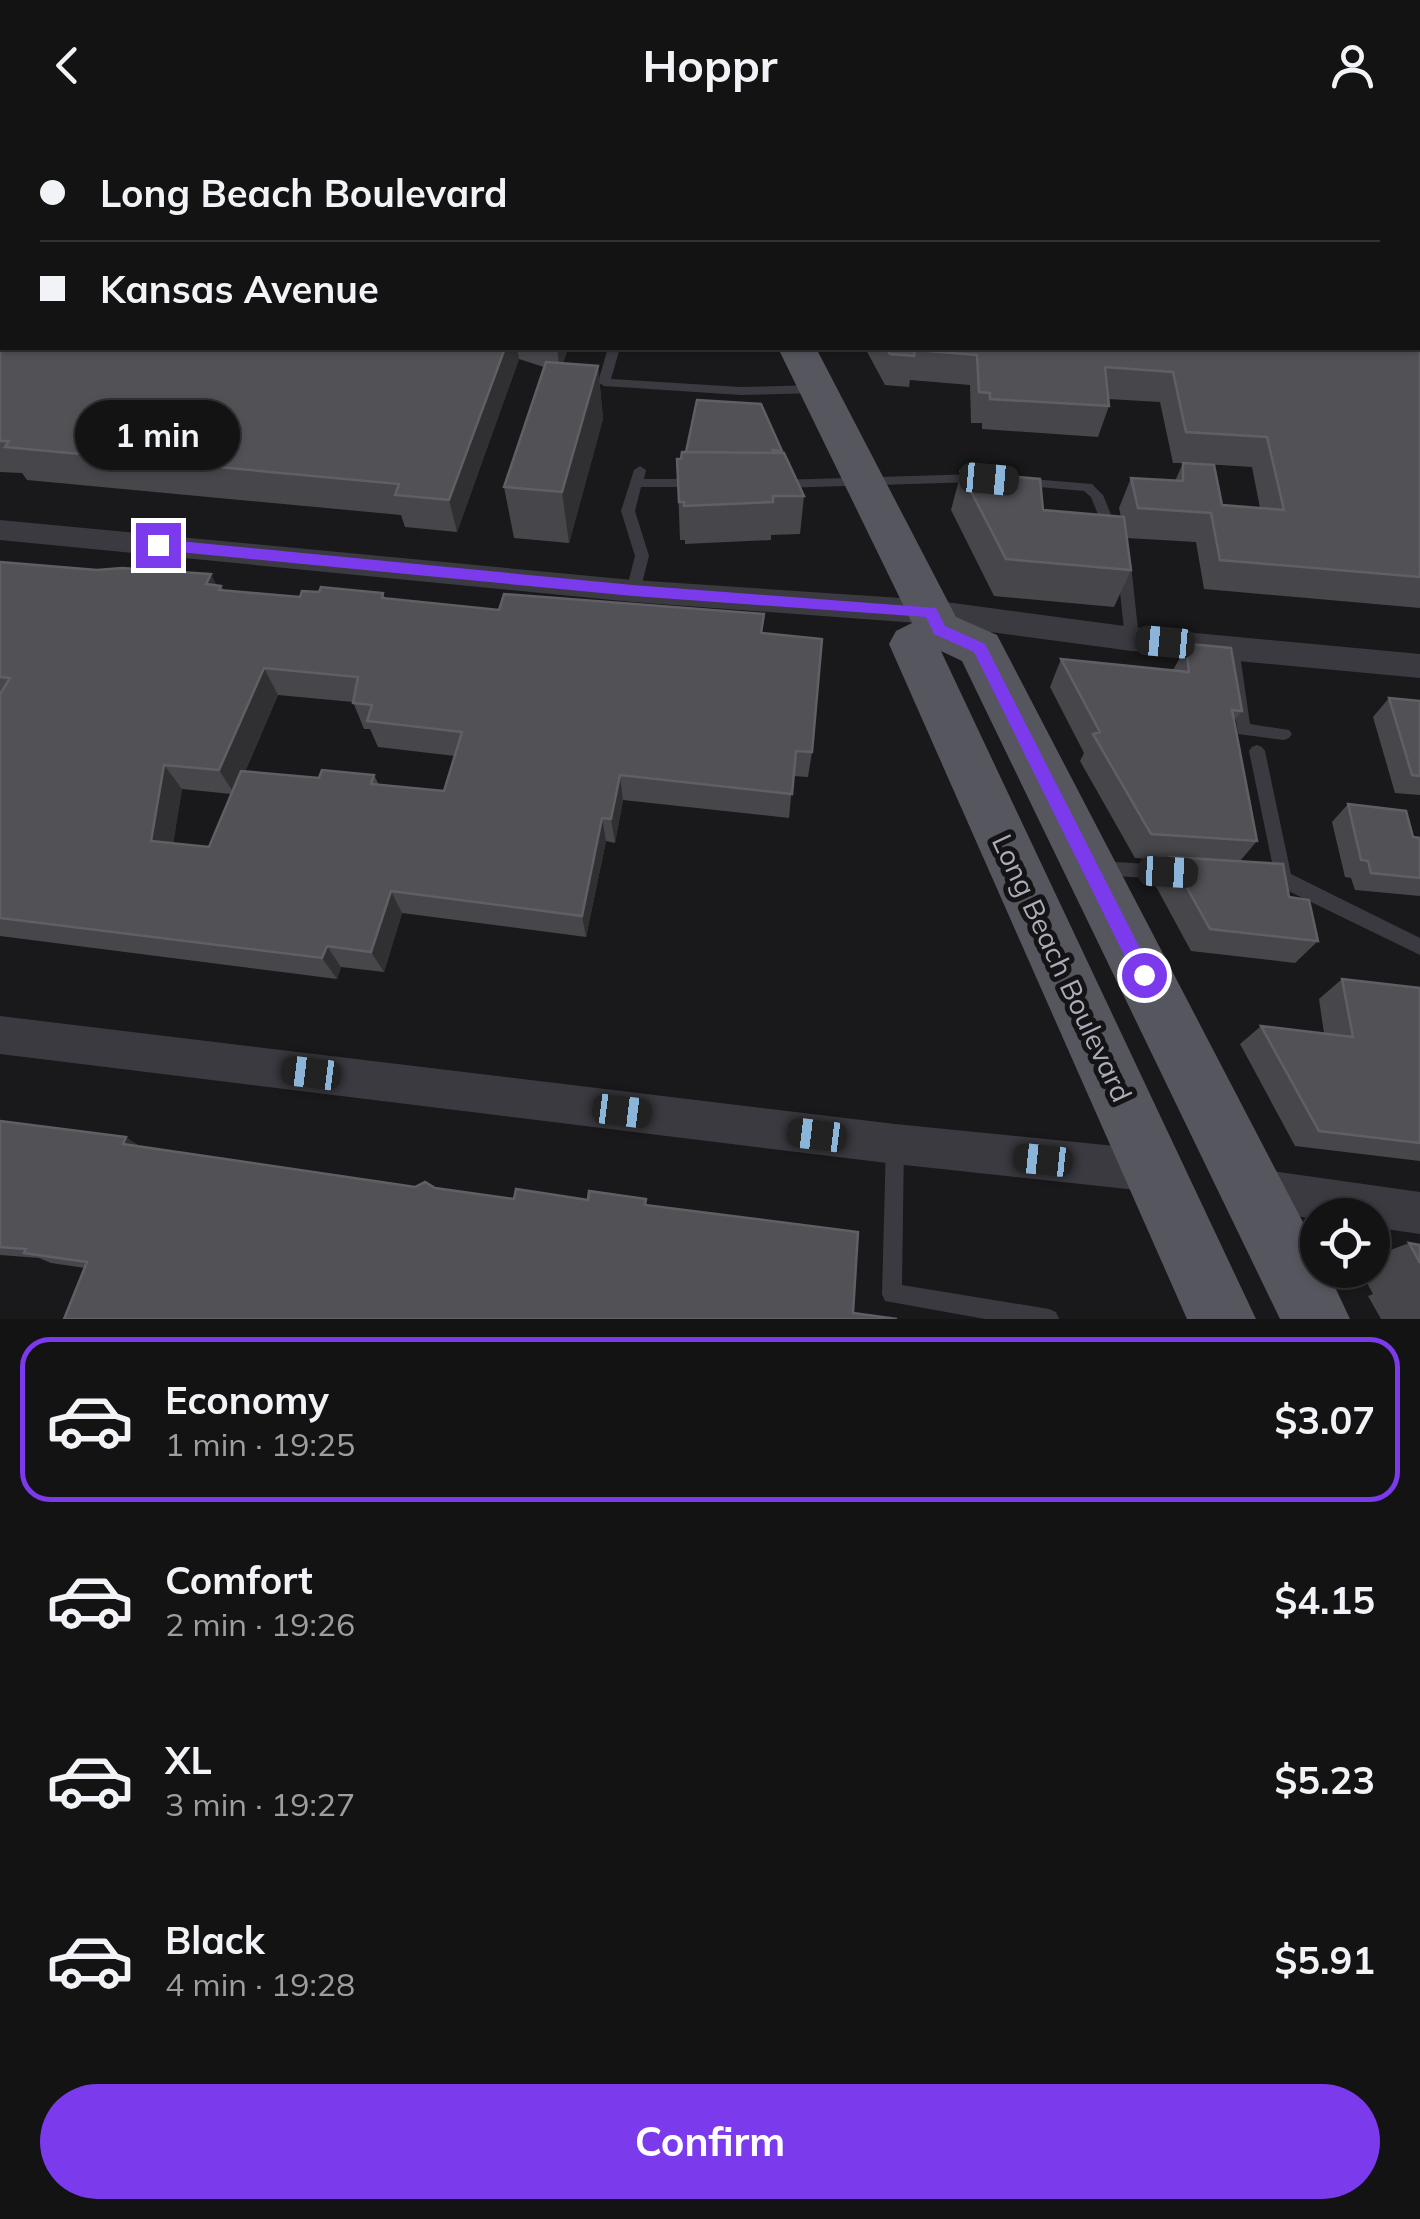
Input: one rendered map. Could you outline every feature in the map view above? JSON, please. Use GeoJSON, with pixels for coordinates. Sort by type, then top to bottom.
{"type":"FeatureCollection","features":[{"type":"Feature","properties":{"kind":"main road"},"geometry":{"type":"LineString","coordinates":[[798,350],[935,621],[980,648],[1316,1319]]}},
{"type":"Feature","properties":{"kind":"main road","name":"Long Beach Boulevard"},"geometry":{"type":"LineString","coordinates":[[935,621],[913,644],[1155,1171],[1213,1317]]}},
{"type":"Feature","properties":{"kind":"street"},"geometry":{"type":"LineString","coordinates":[[0,530],[1420,666]]}},
{"type":"Feature","properties":{"kind":"street"},"geometry":{"type":"LineString","coordinates":[[0,1034],[895,1144],[1155,1171]]}},
{"type":"Feature","properties":{"kind":"street"},"geometry":{"type":"LineString","coordinates":[[1251,1189],[1420,1213]]}},
{"type":"Feature","properties":{"kind":"lane"},"geometry":{"type":"LineString","coordinates":[[613,350],[604,382],[740,391],[817,389]]}},
{"type":"Feature","properties":{"kind":"lane"},"geometry":{"type":"LineString","coordinates":[[633,591],[642,556],[628,511],[638,476],[716,484]]}},
{"type":"Feature","properties":{"kind":"lane"},"geometry":{"type":"LineString","coordinates":[[756,484],[956,476],[994,480]]}},
{"type":"Feature","properties":{"kind":"lane"},"geometry":{"type":"LineString","coordinates":[[1012,481],[1087,487],[1097,495],[1116,540]]}},
{"type":"Feature","properties":{"kind":"lane"},"geometry":{"type":"LineString","coordinates":[[1123,557],[1132,639]]}},
{"type":"Feature","properties":{"kind":"lane"},"geometry":{"type":"LineString","coordinates":[[1232,648],[1243,730],[1284,734]]}},
{"type":"Feature","properties":{"kind":"lane"},"geometry":{"type":"LineString","coordinates":[[1257,751],[1284,879]]}},
{"type":"Feature","properties":{"kind":"lane"},"geometry":{"type":"LineString","coordinates":[[1090,868],[1206,874]]}},
{"type":"Feature","properties":{"kind":"lane"},"geometry":{"type":"LineString","coordinates":[[1265,878],[1284,879],[1420,947]]}},
{"type":"Feature","properties":{"kind":"lane"},"geometry":{"type":"LineString","coordinates":[[895,1144],[892,1294],[1049,1319]]}},
{"type":"Feature","properties":{"kind":"building"},"geometry":{"type":"Polygon","coordinates":[[[0,350],[504,350],[449,500],[395,495],[399,484],[5,447],[9,441],[0,441],[0,350]]]}},
{"type":"Feature","properties":{"kind":"building"},"geometry":{"type":"Polygon","coordinates":[[[887,350],[915,350],[914,356],[890,354],[887,350]]]}},
{"type":"Feature","properties":{"kind":"building"},"geometry":{"type":"Polygon","coordinates":[[[915,350],[1420,350],[1420,577],[1220,560],[1211,513],[1138,508],[1131,478],[1183,481],[1183,463],[1214,465],[1222,505],[1284,510],[1267,437],[1186,432],[1173,372],[1105,367],[1109,406],[990,399],[990,393],[979,392],[977,355],[915,350]]]}},
{"type":"Feature","properties":{"kind":"building"},"geometry":{"type":"Polygon","coordinates":[[[546,362],[598,366],[562,492],[504,487],[546,362]]]}},
{"type":"Feature","properties":{"kind":"building"},"geometry":{"type":"Polygon","coordinates":[[[697,400],[761,404],[782,451],[686,452],[697,400]]]}},
{"type":"Feature","properties":{"kind":"building"},"geometry":{"type":"Polygon","coordinates":[[[682,452],[784,453],[804,496],[773,496],[773,502],[684,506],[684,502],[679,502],[677,459],[681,459],[682,452]]]}},
{"type":"Feature","properties":{"kind":"building"},"geometry":{"type":"Polygon","coordinates":[[[961,472],[1040,479],[1043,510],[1124,517],[1131,570],[1006,559],[961,472]]]}},
{"type":"Feature","properties":{"kind":"building"},"geometry":{"type":"Polygon","coordinates":[[[0,562],[211,574],[206,584],[221,586],[219,590],[300,597],[302,591],[319,592],[321,587],[383,593],[382,598],[499,610],[504,594],[764,614],[761,633],[822,639],[812,752],[796,751],[792,794],[620,775],[611,819],[602,818],[582,916],[391,891],[371,952],[327,946],[322,958],[0,918],[0,694],[10,678],[0,677],[0,562]],[[264,668],[219,770],[164,765],[151,841],[209,847],[241,771],[319,778],[322,770],[374,775],[371,784],[444,791],[462,732],[367,721],[372,705],[353,703],[358,677],[264,668]]]}},
{"type":"Feature","properties":{"kind":"building"},"geometry":{"type":"Polygon","coordinates":[[[1190,644],[1231,648],[1242,711],[1232,710],[1257,841],[1151,834],[1093,734],[1100,732],[1061,659],[1189,672],[1186,647],[1190,644]]]}},
{"type":"Feature","properties":{"kind":"building"},"geometry":{"type":"Polygon","coordinates":[[[1389,698],[1420,701],[1420,776],[1412,775],[1389,698]]]}},
{"type":"Feature","properties":{"kind":"building"},"geometry":{"type":"Polygon","coordinates":[[[1348,804],[1406,811],[1413,837],[1420,838],[1420,878],[1371,873],[1368,861],[1361,860],[1348,804]]]}},
{"type":"Feature","properties":{"kind":"building"},"geometry":{"type":"Polygon","coordinates":[[[1170,857],[1283,864],[1289,897],[1309,900],[1318,941],[1210,929],[1170,857]]]}},
{"type":"Feature","properties":{"kind":"building"},"geometry":{"type":"Polygon","coordinates":[[[1342,979],[1420,988],[1420,1143],[1319,1131],[1261,1026],[1353,1037],[1342,979]]]}},
{"type":"Feature","properties":{"kind":"building"},"geometry":{"type":"Polygon","coordinates":[[[0,1121],[126,1137],[123,1144],[415,1187],[425,1182],[435,1188],[514,1199],[516,1189],[588,1200],[589,1191],[646,1199],[645,1205],[858,1232],[853,1313],[897,1319],[64,1319],[87,1262],[0,1247],[0,1121]]]}},
{"type":"Feature","properties":{"kind":"building"},"geometry":{"type":"Polygon","coordinates":[[[1409,1243],[1420,1245],[1420,1263],[1409,1243]]]}},
{"type":"Feature","properties":{"kind":"route"},"geometry":{"type":"LineString","coordinates":[[158,545],[633,591],[931,612],[939,630],[980,648],[1144,975]]}}]}
